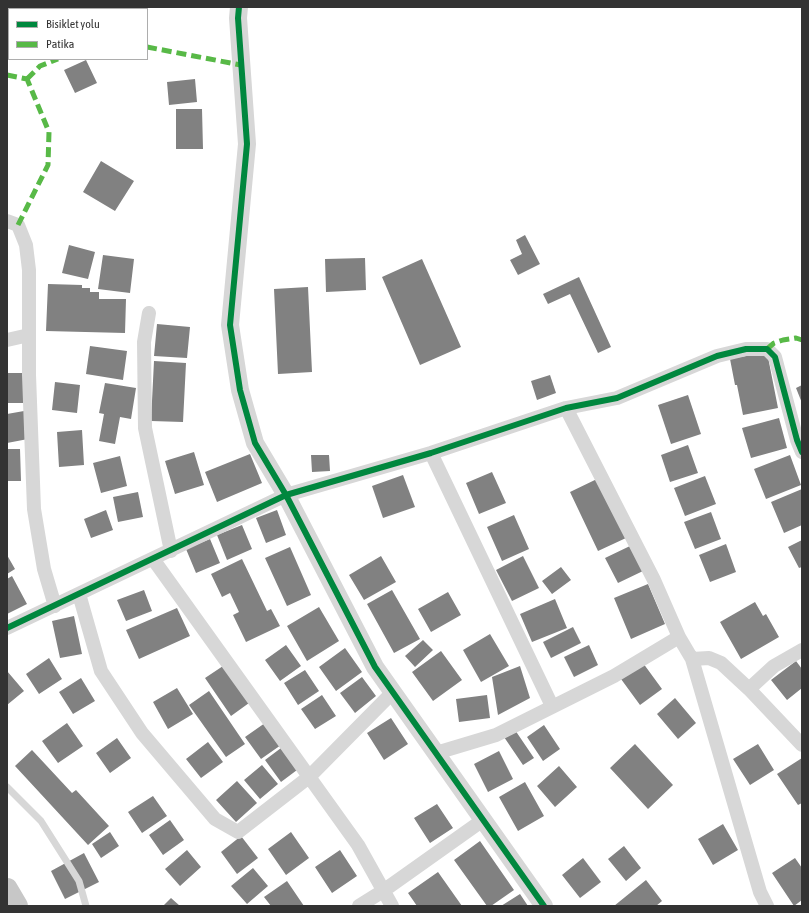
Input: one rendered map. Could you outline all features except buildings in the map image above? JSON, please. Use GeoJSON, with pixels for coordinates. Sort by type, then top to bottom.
{"type":"FeatureCollection","features":[{"type":"Feature","properties":{"kind":"highway"},"geometry":{"type":"LineString","coordinates":[[7,889],[17,906]]}},
{"type":"Feature","properties":{"kind":"street"},"geometry":{"type":"LineString","coordinates":[[238,7],[247,144],[230,325],[240,390],[255,443],[286,495],[375,667],[544,906]]}},
{"type":"Feature","properties":{"kind":"street"},"geometry":{"type":"LineString","coordinates":[[7,221],[18,225],[26,245],[29,270],[29,375],[34,509],[44,569],[55,606]]}},
{"type":"Feature","properties":{"kind":"street"},"geometry":{"type":"LineString","coordinates":[[149,313],[144,342],[145,428],[171,550]]}},
{"type":"Feature","properties":{"kind":"street"},"geometry":{"type":"LineString","coordinates":[[7,340],[29,335]]}},
{"type":"Feature","properties":{"kind":"street"},"geometry":{"type":"LineString","coordinates":[[7,628],[286,495],[431,453],[566,408],[617,398],[717,356],[746,349],[767,349],[775,357],[797,440],[802,452]]}},
{"type":"Feature","properties":{"kind":"street"},"geometry":{"type":"LineString","coordinates":[[566,408],[654,580],[679,637],[692,659],[760,892],[767,906]]}},
{"type":"Feature","properties":{"kind":"street"},"geometry":{"type":"LineString","coordinates":[[431,453],[552,706]]}},
{"type":"Feature","properties":{"kind":"street"},"geometry":{"type":"LineString","coordinates":[[153,559],[358,845],[392,906]]}},
{"type":"Feature","properties":{"kind":"street"},"geometry":{"type":"LineString","coordinates":[[79,594],[101,671],[142,733],[215,820],[238,832],[309,776],[392,692]]}},
{"type":"Feature","properties":{"kind":"street"},"geometry":{"type":"LineString","coordinates":[[436,753],[496,735],[614,676],[679,637]]}},
{"type":"Feature","properties":{"kind":"street"},"geometry":{"type":"LineString","coordinates":[[749,689],[774,666],[802,650]]}},
{"type":"Feature","properties":{"kind":"street"},"geometry":{"type":"LineString","coordinates":[[692,659],[709,658],[721,663],[749,689],[802,745]]}},
{"type":"Feature","properties":{"kind":"street"},"geometry":{"type":"LineString","coordinates":[[359,906],[383,891],[483,820]]}},
{"type":"Feature","properties":{"kind":"lane"},"geometry":{"type":"LineString","coordinates":[[7,787],[41,821],[79,881],[86,906]]}},
{"type":"Feature","properties":{"kind":"marked path"},"geometry":{"type":"LineString","coordinates":[[148,47],[241,65]]}},
{"type":"Feature","properties":{"kind":"marked path"},"geometry":{"type":"LineString","coordinates":[[27,79],[40,66],[55,60]]}},
{"type":"Feature","properties":{"kind":"marked path"},"geometry":{"type":"LineString","coordinates":[[7,75],[27,79]]}},
{"type":"Feature","properties":{"kind":"marked path"},"geometry":{"type":"LineString","coordinates":[[18,225],[48,165],[49,132],[27,79]]}},
{"type":"Feature","properties":{"kind":"marked path"},"geometry":{"type":"LineString","coordinates":[[767,349],[774,343],[783,340],[796,338],[802,340]]}},
{"type":"Feature","properties":{"kind":"cycle path"},"geometry":{"type":"LineString","coordinates":[[239,7],[238,18],[247,144],[230,325],[240,390],[255,443],[286,495],[375,667],[544,906]]}},
{"type":"Feature","properties":{"kind":"cycle path"},"geometry":{"type":"LineString","coordinates":[[7,628],[286,495],[431,453],[566,408],[617,398],[717,356],[746,349],[767,349],[775,357],[797,440],[802,452]]}}]}
